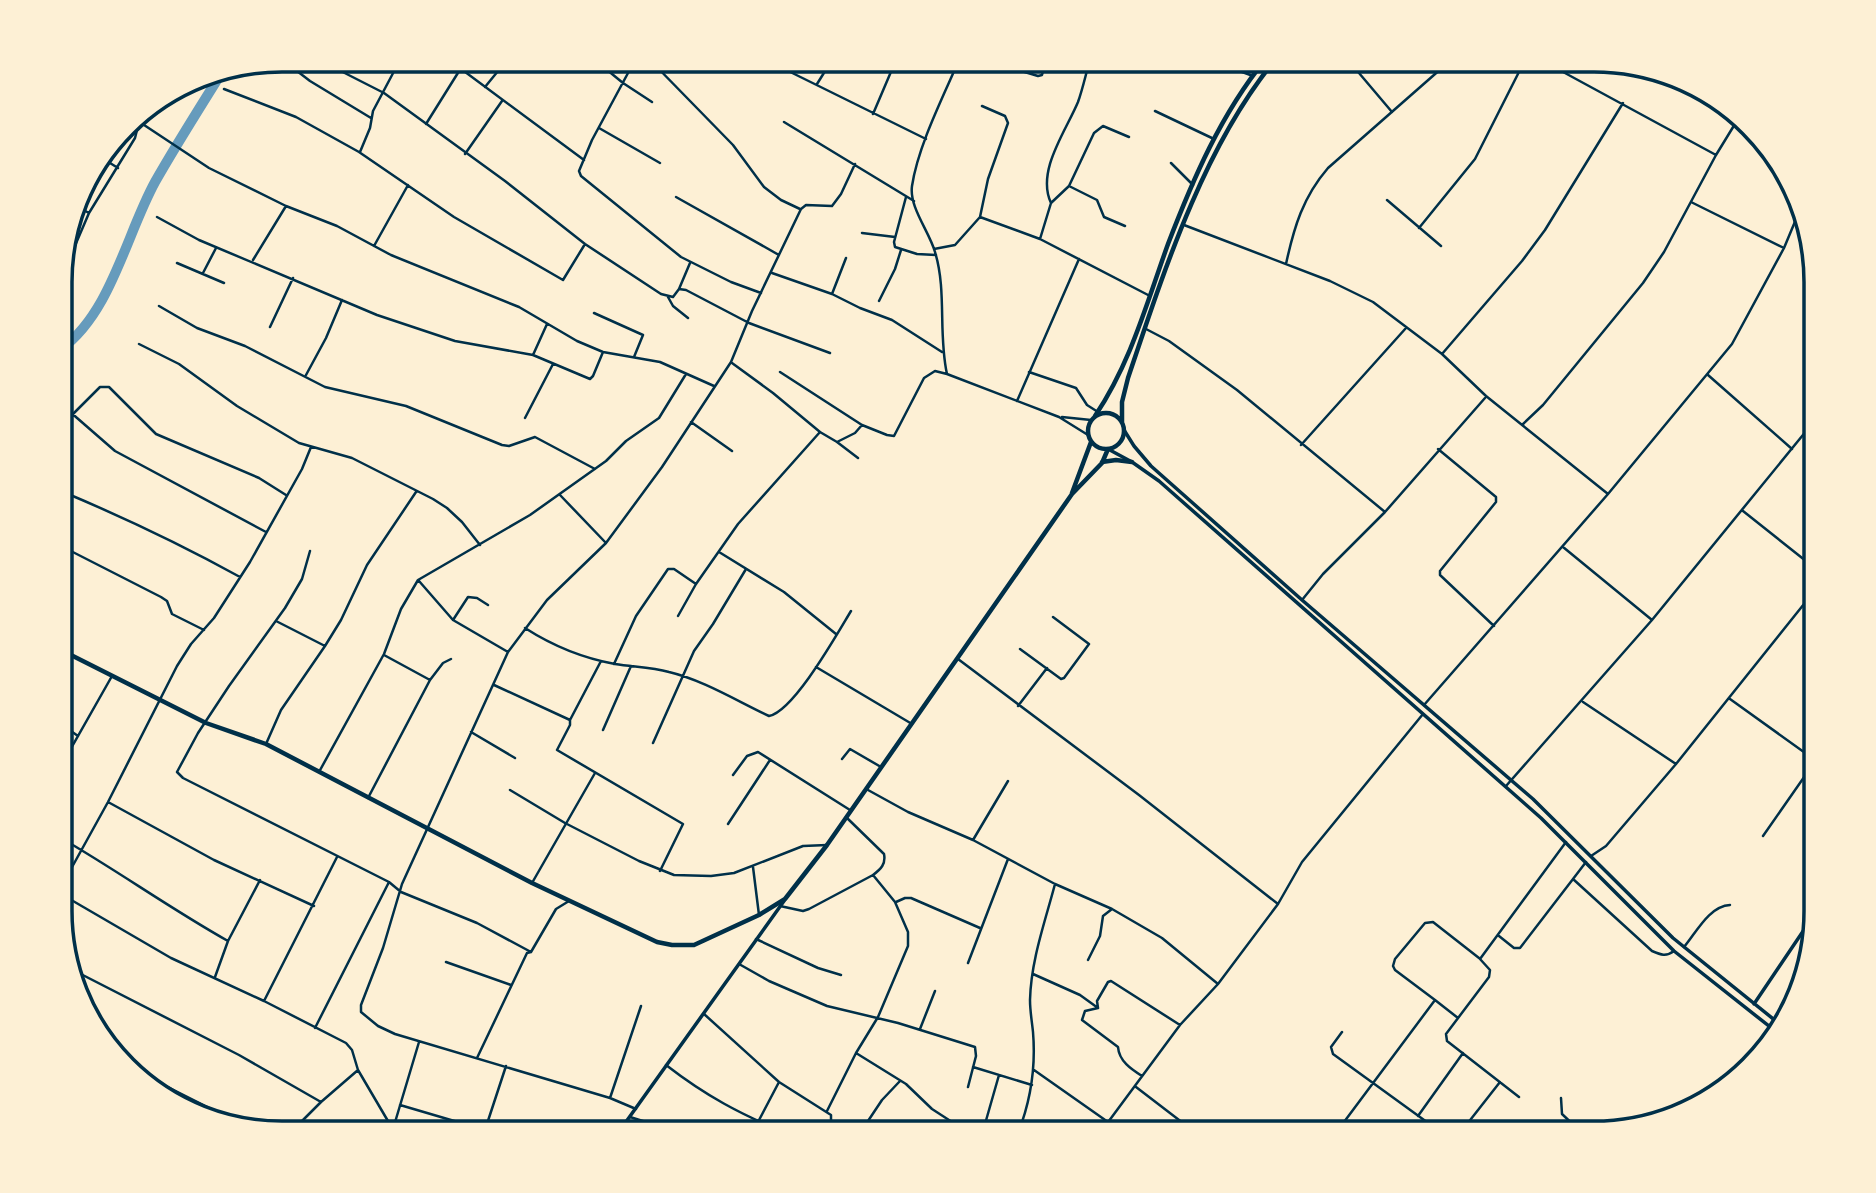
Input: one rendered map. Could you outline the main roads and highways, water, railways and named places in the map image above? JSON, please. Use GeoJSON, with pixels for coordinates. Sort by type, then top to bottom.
{"type":"FeatureCollection","features":[{"type":"Feature","properties":{"kind":"main road"},"geometry":{"type":"LineString","coordinates":[[72,656],[206,723],[266,744],[532,883],[642,937],[672,945],[694,945],[759,915],[785,899],[827,845],[1072,494],[1101,463],[1108,449],[1121,441],[1124,430],[1124,391],[1193,185],[1227,114],[1256,72]]}},
{"type":"Feature","properties":{"kind":"main road"},"geometry":{"type":"LineString","coordinates":[[1108,449],[1096,446],[1088,435],[1095,416],[1121,374],[1180,224],[1212,159],[1230,125],[1267,72]]}},
{"type":"Feature","properties":{"kind":"main road"},"geometry":{"type":"LineString","coordinates":[[1095,416],[1110,414],[1122,422]]}},
{"type":"Feature","properties":{"kind":"main road"},"geometry":{"type":"LineString","coordinates":[[1072,494],[1091,441]]}},
{"type":"Feature","properties":{"kind":"main road"},"geometry":{"type":"LineString","coordinates":[[1101,463],[1116,460],[1132,462]]}},
{"type":"Feature","properties":{"kind":"waterway"},"geometry":{"type":"LineString","coordinates":[[72,339],[93,315],[105,294],[155,182],[215,83]]}}]}
